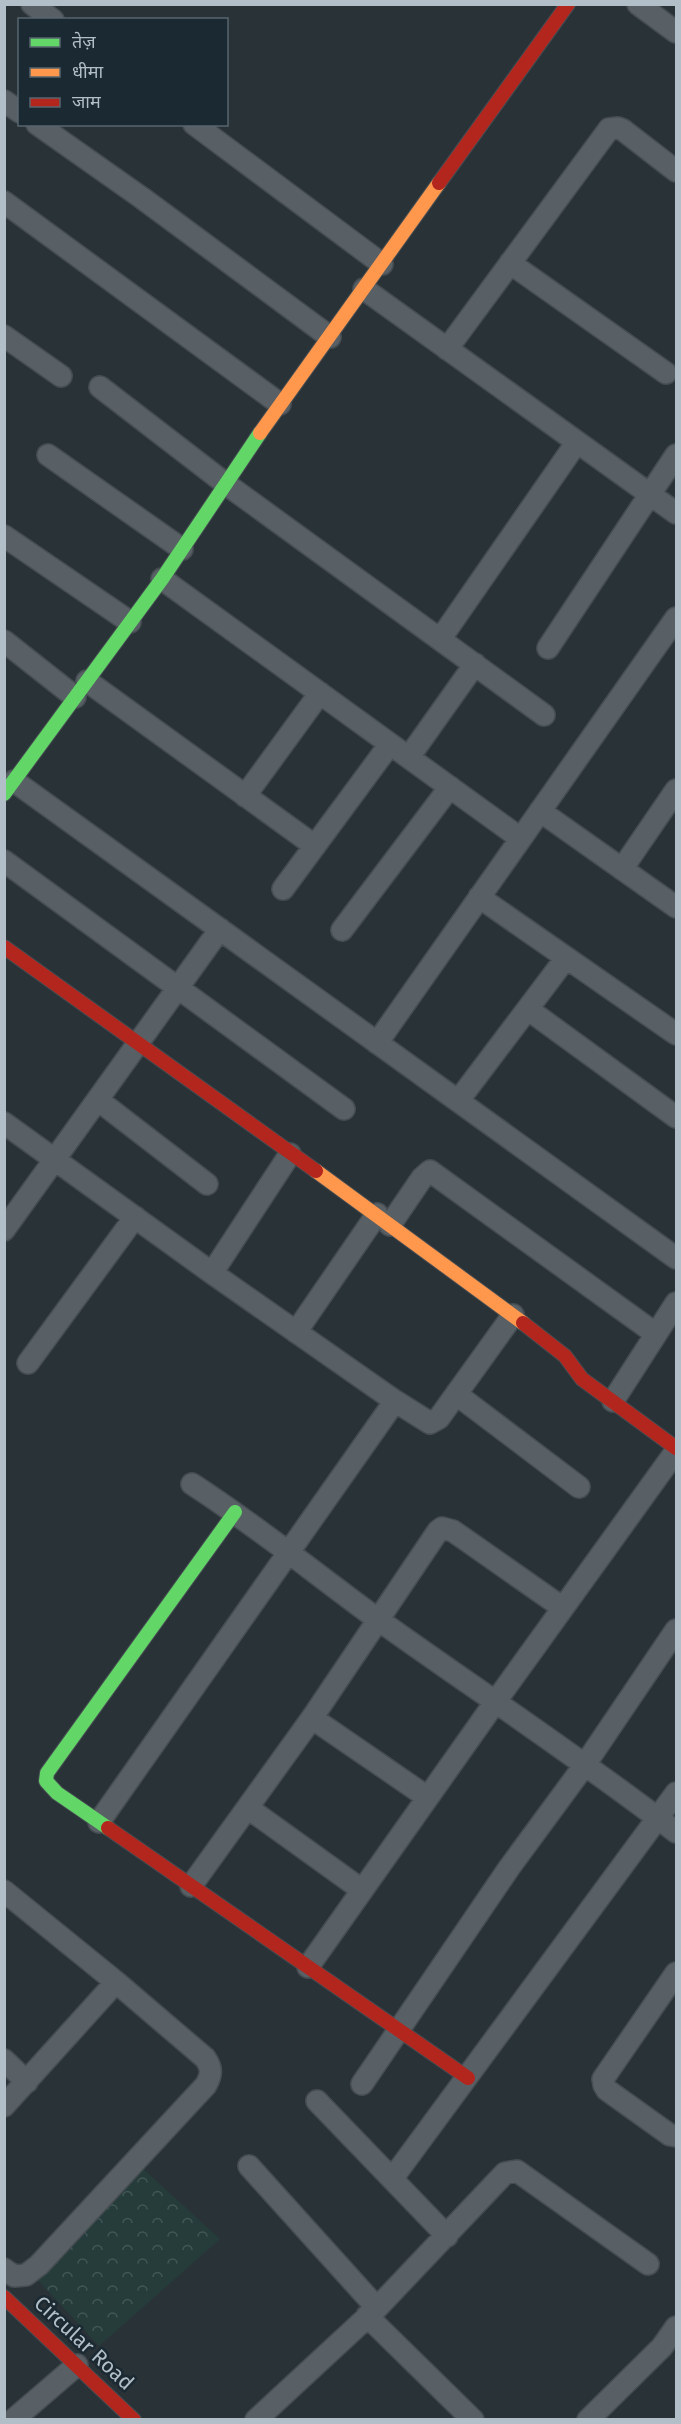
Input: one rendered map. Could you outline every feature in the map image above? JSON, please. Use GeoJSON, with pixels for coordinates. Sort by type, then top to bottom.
{"type":"FeatureCollection","features":[{"type":"Feature","properties":{"kind":"street"},"geometry":{"type":"LineString","coordinates":[[32,4],[50,18]]}},
{"type":"Feature","properties":{"kind":"street"},"geometry":{"type":"LineString","coordinates":[[568,4],[280,404],[162,579],[9,788],[220,929],[676,1258]]}},
{"type":"Feature","properties":{"kind":"street"},"geometry":{"type":"LineString","coordinates":[[638,4],[676,32]]}},
{"type":"Feature","properties":{"kind":"street"},"geometry":{"type":"LineString","coordinates":[[4,101],[18,111]]}},
{"type":"Feature","properties":{"kind":"street"},"geometry":{"type":"LineString","coordinates":[[40,126],[142,198],[330,337]]}},
{"type":"Feature","properties":{"kind":"street"},"geometry":{"type":"LineString","coordinates":[[197,126],[382,264]]}},
{"type":"Feature","properties":{"kind":"street"},"geometry":{"type":"LineString","coordinates":[[447,349],[609,129],[623,130],[676,171]]}},
{"type":"Feature","properties":{"kind":"street"},"geometry":{"type":"LineString","coordinates":[[4,202],[280,404]]}},
{"type":"Feature","properties":{"kind":"street"},"geometry":{"type":"LineString","coordinates":[[510,263],[666,373]]}},
{"type":"Feature","properties":{"kind":"street"},"geometry":{"type":"LineString","coordinates":[[364,289],[676,513]]}},
{"type":"Feature","properties":{"kind":"street"},"geometry":{"type":"LineString","coordinates":[[4,336],[61,376]]}},
{"type":"Feature","properties":{"kind":"street"},"geometry":{"type":"LineString","coordinates":[[100,387],[226,484],[544,715]]}},
{"type":"Feature","properties":{"kind":"street"},"geometry":{"type":"LineString","coordinates":[[441,638],[577,442]]}},
{"type":"Feature","properties":{"kind":"street"},"geometry":{"type":"LineString","coordinates":[[48,455],[182,549]]}},
{"type":"Feature","properties":{"kind":"street"},"geometry":{"type":"LineString","coordinates":[[548,648],[676,455]]}},
{"type":"Feature","properties":{"kind":"street"},"geometry":{"type":"LineString","coordinates":[[4,536],[130,622]]}},
{"type":"Feature","properties":{"kind":"street"},"geometry":{"type":"LineString","coordinates":[[162,579],[520,838]]}},
{"type":"Feature","properties":{"kind":"street"},"geometry":{"type":"LineString","coordinates":[[377,1043],[676,618]]}},
{"type":"Feature","properties":{"kind":"street"},"geometry":{"type":"LineString","coordinates":[[4,641],[245,796],[315,846]]}},
{"type":"Feature","properties":{"kind":"street"},"geometry":{"type":"LineString","coordinates":[[409,757],[475,664]]}},
{"type":"Feature","properties":{"kind":"street"},"geometry":{"type":"LineString","coordinates":[[245,796],[320,693]]}},
{"type":"Feature","properties":{"kind":"street"},"geometry":{"type":"LineString","coordinates":[[283,889],[390,744]]}},
{"type":"Feature","properties":{"kind":"street"},"geometry":{"type":"LineString","coordinates":[[342,930],[450,787]]}},
{"type":"Feature","properties":{"kind":"street"},"geometry":{"type":"LineString","coordinates":[[622,869],[676,794]]}},
{"type":"Feature","properties":{"kind":"street"},"geometry":{"type":"LineString","coordinates":[[540,811],[676,907]]}},
{"type":"Feature","properties":{"kind":"street"},"geometry":{"type":"LineString","coordinates":[[4,861],[344,1109]]}},
{"type":"Feature","properties":{"kind":"street"},"geometry":{"type":"LineString","coordinates":[[479,897],[674,1028]]}},
{"type":"Feature","properties":{"kind":"street"},"geometry":{"type":"LineString","coordinates":[[4,1230],[220,929]]}},
{"type":"Feature","properties":{"kind":"street"},"geometry":{"type":"LineString","coordinates":[[4,947],[513,1315],[558,1350],[582,1379],[676,1450],[308,1967]]}},
{"type":"Feature","properties":{"kind":"street"},"geometry":{"type":"LineString","coordinates":[[458,1101],[529,1010],[566,957]]}},
{"type":"Feature","properties":{"kind":"street"},"geometry":{"type":"LineString","coordinates":[[529,1010],[676,1117]]}},
{"type":"Feature","properties":{"kind":"street"},"geometry":{"type":"LineString","coordinates":[[98,1100],[207,1184]]}},
{"type":"Feature","properties":{"kind":"street"},"geometry":{"type":"LineString","coordinates":[[4,1123],[212,1273],[430,1423],[439,1418],[513,1315]]}},
{"type":"Feature","properties":{"kind":"street"},"geometry":{"type":"LineString","coordinates":[[212,1273],[290,1154]]}},
{"type":"Feature","properties":{"kind":"street"},"geometry":{"type":"LineString","coordinates":[[296,1332],[383,1219],[430,1171],[656,1334]]}},
{"type":"Feature","properties":{"kind":"street"},"geometry":{"type":"LineString","coordinates":[[28,1363],[135,1217]]}},
{"type":"Feature","properties":{"kind":"street"},"geometry":{"type":"LineString","coordinates":[[613,1401],[676,1303]]}},
{"type":"Feature","properties":{"kind":"street"},"geometry":{"type":"LineString","coordinates":[[456,1394],[579,1487]]}},
{"type":"Feature","properties":{"kind":"street"},"geometry":{"type":"LineString","coordinates":[[99,1822],[395,1401]]}},
{"type":"Feature","properties":{"kind":"street"},"geometry":{"type":"LineString","coordinates":[[192,1484],[235,1512],[289,1554],[676,1832]]}},
{"type":"Feature","properties":{"kind":"street"},"geometry":{"type":"LineString","coordinates":[[235,1512],[47,1773],[46,1781],[99,1822],[468,2078]]}},
{"type":"Feature","properties":{"kind":"street"},"geometry":{"type":"LineString","coordinates":[[191,1886],[312,1718],[380,1620],[434,1536],[442,1528],[453,1531],[563,1608]]}},
{"type":"Feature","properties":{"kind":"street"},"geometry":{"type":"LineString","coordinates":[[362,2084],[509,1868],[584,1766],[676,1630]]}},
{"type":"Feature","properties":{"kind":"street"},"geometry":{"type":"LineString","coordinates":[[312,1718],[427,1797]]}},
{"type":"Feature","properties":{"kind":"street"},"geometry":{"type":"LineString","coordinates":[[392,2179],[676,1793]]}},
{"type":"Feature","properties":{"kind":"street"},"geometry":{"type":"LineString","coordinates":[[248,1808],[362,1890]]}},
{"type":"Feature","properties":{"kind":"street"},"geometry":{"type":"LineString","coordinates":[[4,1891],[116,1982],[205,2058],[211,2066],[211,2077],[206,2085],[39,2265],[26,2275],[14,2276],[4,2269]]}},
{"type":"Feature","properties":{"kind":"street"},"geometry":{"type":"LineString","coordinates":[[676,1973],[603,2079],[607,2090],[670,2135],[676,2136]]}},
{"type":"Feature","properties":{"kind":"street"},"geometry":{"type":"LineString","coordinates":[[4,2106],[116,1982]]}},
{"type":"Feature","properties":{"kind":"street"},"geometry":{"type":"LineString","coordinates":[[4,2060],[27,2082]]}},
{"type":"Feature","properties":{"kind":"street"},"geometry":{"type":"LineString","coordinates":[[317,2101],[447,2236]]}},
{"type":"Feature","properties":{"kind":"street"},"geometry":{"type":"LineString","coordinates":[[249,2166],[372,2312],[473,2420]]}},
{"type":"Feature","properties":{"kind":"street"},"geometry":{"type":"LineString","coordinates":[[256,2420],[372,2312],[447,2236],[505,2172],[518,2171],[648,2264]]}},
{"type":"Feature","properties":{"kind":"street","name":"Circular Road"},"geometry":{"type":"LineString","coordinates":[[4,2297],[134,2420]]}},
{"type":"Feature","properties":{"kind":"street"},"geometry":{"type":"LineString","coordinates":[[588,2420],[662,2347],[676,2327]]}},
{"type":"Feature","properties":{"kind":"street"},"geometry":{"type":"LineString","coordinates":[[13,2420],[77,2365]]}},
{"type":"Feature","properties":{"kind":"green space"},"geometry":{"type":"Polygon","coordinates":[[[140,2166],[220,2239],[99,2346],[36,2278],[140,2166]]]}},
{"type":"Feature","properties":{"kind":"traffic: fast"},"geometry":{"type":"LineString","coordinates":[[4,794],[162,579],[260,433]]}},
{"type":"Feature","properties":{"kind":"traffic: fast"},"geometry":{"type":"LineString","coordinates":[[108,1828],[57,1793],[46,1781],[47,1773],[235,1512]]}},
{"type":"Feature","properties":{"kind":"traffic: slow"},"geometry":{"type":"LineString","coordinates":[[260,433],[439,183]]}},
{"type":"Feature","properties":{"kind":"traffic: slow"},"geometry":{"type":"LineString","coordinates":[[316,1171],[523,1323]]}},
{"type":"Feature","properties":{"kind":"traffic: jam"},"geometry":{"type":"LineString","coordinates":[[439,183],[568,4]]}},
{"type":"Feature","properties":{"kind":"traffic: jam"},"geometry":{"type":"LineString","coordinates":[[4,947],[316,1171]]}},
{"type":"Feature","properties":{"kind":"traffic: jam"},"geometry":{"type":"LineString","coordinates":[[523,1323],[565,1356],[582,1379],[676,1448]]}},
{"type":"Feature","properties":{"kind":"traffic: jam"},"geometry":{"type":"LineString","coordinates":[[108,1828],[468,2078]]}},
{"type":"Feature","properties":{"kind":"traffic: jam"},"geometry":{"type":"LineString","coordinates":[[4,2297],[134,2420]]}}]}
